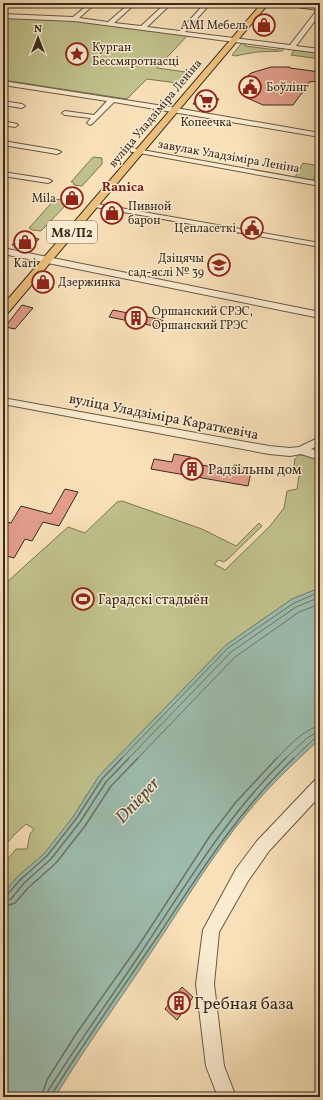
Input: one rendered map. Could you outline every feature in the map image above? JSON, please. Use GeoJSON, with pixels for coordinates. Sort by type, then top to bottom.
{"type":"FeatureCollection","features":[{"type":"Feature","properties":{"kind":"main road","name":"вуліца Уладзіміра Леніна"},"geometry":{"type":"LineString","coordinates":[[3,312],[44,259],[261,3]]}},
{"type":"Feature","properties":{"kind":"main road","name":"вуліца Уладзіміра Леніна"},"geometry":{"type":"LineString","coordinates":[[232,39],[266,3]]}},
{"type":"Feature","properties":{"kind":"main road","name":"вуліца Уладзіміра Леніна"},"geometry":{"type":"LineString","coordinates":[[3,302],[94,205],[137,150]]}},
{"type":"Feature","properties":{"kind":"street"},"geometry":{"type":"LineString","coordinates":[[74,19],[93,3]]}},
{"type":"Feature","properties":{"kind":"street"},"geometry":{"type":"LineString","coordinates":[[110,23],[133,3]]}},
{"type":"Feature","properties":{"kind":"street"},"geometry":{"type":"LineString","coordinates":[[142,28],[169,3]]}},
{"type":"Feature","properties":{"kind":"street"},"geometry":{"type":"LineString","coordinates":[[181,33],[208,3]]}},
{"type":"Feature","properties":{"kind":"street"},"geometry":{"type":"LineString","coordinates":[[274,3],[320,9],[292,47]]}},
{"type":"Feature","properties":{"kind":"street"},"geometry":{"type":"LineString","coordinates":[[3,16],[74,19],[320,51]]}},
{"type":"Feature","properties":{"kind":"street"},"geometry":{"type":"LineString","coordinates":[[3,83],[172,109],[320,135]]}},
{"type":"Feature","properties":{"kind":"street"},"geometry":{"type":"LineString","coordinates":[[64,113],[92,120],[112,100]]}},
{"type":"Feature","properties":{"kind":"street"},"geometry":{"type":"LineString","coordinates":[[3,103],[22,106]]}},
{"type":"Feature","properties":{"kind":"street"},"geometry":{"type":"LineString","coordinates":[[3,123],[15,125]]}},
{"type":"Feature","properties":{"kind":"street"},"geometry":{"type":"LineString","coordinates":[[3,143],[58,152]]}},
{"type":"Feature","properties":{"kind":"street","name":"завулак Уладзіміра Леніна"},"geometry":{"type":"LineString","coordinates":[[137,150],[320,184]]}},
{"type":"Feature","properties":{"kind":"street"},"geometry":{"type":"LineString","coordinates":[[3,174],[48,181]]}},
{"type":"Feature","properties":{"kind":"street"},"geometry":{"type":"LineString","coordinates":[[94,205],[320,245]]}},
{"type":"Feature","properties":{"kind":"street"},"geometry":{"type":"LineString","coordinates":[[3,251],[320,315]]}},
{"type":"Feature","properties":{"kind":"street","name":"вуліца Уладзіміра Караткевіча"},"geometry":{"type":"LineString","coordinates":[[3,401],[280,452],[301,450],[320,456]]}},
{"type":"Feature","properties":{"kind":"street"},"geometry":{"type":"LineString","coordinates":[[301,450],[320,441]]}},
{"type":"Feature","properties":{"kind":"street"},"geometry":{"type":"LineString","coordinates":[[227,1097],[215,1066],[205,984],[211,930],[242,875],[263,846],[320,786]]}},
{"type":"Feature","properties":{"kind":"green space"},"geometry":{"type":"Polygon","coordinates":[[[3,18],[73,20],[188,35],[157,68],[193,73],[184,84],[147,79],[127,99],[3,80],[3,18]]]}},
{"type":"Feature","properties":{"kind":"green space"},"geometry":{"type":"Polygon","coordinates":[[[242,43],[245,43],[245,46],[277,50],[279,48],[285,48],[282,51],[256,52],[235,56],[232,55],[242,43]]]}},
{"type":"Feature","properties":{"kind":"green space"},"geometry":{"type":"Polygon","coordinates":[[[294,50],[320,53],[320,59],[291,55],[294,50]]]}},
{"type":"Feature","properties":{"kind":"green space"},"geometry":{"type":"Polygon","coordinates":[[[93,157],[102,158],[102,164],[82,186],[74,185],[73,182],[71,182],[93,157]]]}},
{"type":"Feature","properties":{"kind":"green space"},"geometry":{"type":"Polygon","coordinates":[[[303,163],[320,166],[313,180],[295,177],[303,163]]]}},
{"type":"Feature","properties":{"kind":"green space"},"geometry":{"type":"Polygon","coordinates":[[[55,199],[63,200],[65,206],[41,231],[32,230],[29,228],[55,199]]]}},
{"type":"Feature","properties":{"kind":"green space"},"geometry":{"type":"Polygon","coordinates":[[[299,455],[308,455],[320,459],[320,588],[292,599],[226,645],[99,776],[73,817],[44,854],[17,877],[3,894],[3,865],[16,849],[27,849],[30,834],[34,829],[26,824],[3,848],[3,581],[7,582],[68,527],[85,533],[117,502],[122,501],[202,529],[236,546],[259,523],[262,526],[228,559],[224,562],[219,560],[214,564],[225,570],[270,526],[284,508],[287,491],[297,489],[300,469],[294,466],[295,459],[299,455]]]}},
{"type":"Feature","properties":{"kind":"water","name":"Dnieper"},"geometry":{"type":"Polygon","coordinates":[[[320,588],[320,739],[265,792],[222,845],[78,1060],[55,1097],[3,1097],[3,894],[17,877],[44,854],[73,817],[99,776],[226,645],[292,599],[320,588]]]}},
{"type":"Feature","properties":{"kind":"building"},"geometry":{"type":"Polygon","coordinates":[[[271,67],[290,67],[320,72],[320,81],[309,82],[305,91],[293,105],[263,105],[245,97],[240,87],[241,82],[251,73],[271,67]]]}},
{"type":"Feature","properties":{"kind":"building","name":"Копеечка"},"geometry":{"type":"Polygon","coordinates":[[[202,96],[219,99],[213,107],[193,104],[198,97],[202,96]]]}},
{"type":"Feature","properties":{"kind":"building","name":"Kari"},"geometry":{"type":"Polygon","coordinates":[[[24,236],[39,239],[29,250],[14,247],[15,245],[12,245],[18,238],[21,239],[24,236]]]}},
{"type":"Feature","properties":{"kind":"building"},"geometry":{"type":"Polygon","coordinates":[[[22,305],[33,308],[15,329],[5,327],[22,305]]]}},
{"type":"Feature","properties":{"kind":"building","name":"Оршанский СРЭС, Оршанский ГРЭС"},"geometry":{"type":"Polygon","coordinates":[[[113,310],[163,320],[159,327],[109,317],[113,310]]]}},
{"type":"Feature","properties":{"kind":"building","name":"Радзільны дом"},"geometry":{"type":"Polygon","coordinates":[[[174,454],[191,457],[189,463],[233,470],[234,465],[252,468],[248,486],[151,469],[154,459],[172,462],[174,454]]]}},
{"type":"Feature","properties":{"kind":"building"},"geometry":{"type":"Polygon","coordinates":[[[65,489],[78,492],[59,526],[43,522],[32,541],[25,539],[14,558],[3,555],[3,529],[7,522],[11,523],[21,506],[51,514],[65,489]]]}},
{"type":"Feature","properties":{"kind":"building","name":"Гребная база"},"geometry":{"type":"Polygon","coordinates":[[[182,987],[193,997],[177,1020],[165,1009],[182,987]]]}},
{"type":"Feature","properties":{"kind":"place","name":"AMI Мебель"},"geometry":{"type":"Point","coordinates":[264,25]}},
{"type":"Feature","properties":{"kind":"place","name":"Курган Бессмяротнасці"},"geometry":{"type":"Point","coordinates":[77,54]}},
{"type":"Feature","properties":{"kind":"place","name":"Боўлінг"},"geometry":{"type":"Point","coordinates":[250,87]}},
{"type":"Feature","properties":{"kind":"place","name":"Копеечка"},"geometry":{"type":"Point","coordinates":[206,101]}},
{"type":"Feature","properties":{"kind":"place","name":"Mila"},"geometry":{"type":"Point","coordinates":[72,198]}},
{"type":"Feature","properties":{"kind":"place","name":"Пивной барон"},"geometry":{"type":"Point","coordinates":[112,213]}},
{"type":"Feature","properties":{"kind":"place","name":"Цепласеткі"},"geometry":{"type":"Point","coordinates":[252,228]}},
{"type":"Feature","properties":{"kind":"place","name":"Kari"},"geometry":{"type":"Point","coordinates":[25,242]}},
{"type":"Feature","properties":{"kind":"place","name":"Дзіцячы сад-яслі № 39"},"geometry":{"type":"Point","coordinates":[219,265]}},
{"type":"Feature","properties":{"kind":"place","name":"Дзержинка"},"geometry":{"type":"Point","coordinates":[43,282]}},
{"type":"Feature","properties":{"kind":"place","name":"Оршанский СРЭС, Оршанский ГРЭС"},"geometry":{"type":"Point","coordinates":[136,318]}},
{"type":"Feature","properties":{"kind":"place","name":"Радзільны дом"},"geometry":{"type":"Point","coordinates":[192,469]}},
{"type":"Feature","properties":{"kind":"place","name":"Гарадскі стадыён"},"geometry":{"type":"Point","coordinates":[83,599]}},
{"type":"Feature","properties":{"kind":"place","name":"Гребная база"},"geometry":{"type":"Point","coordinates":[179,1003]}},
{"type":"Feature","properties":{"kind":"district","name":"Ranica"},"geometry":{"type":"Point","coordinates":[123,186]}}]}
